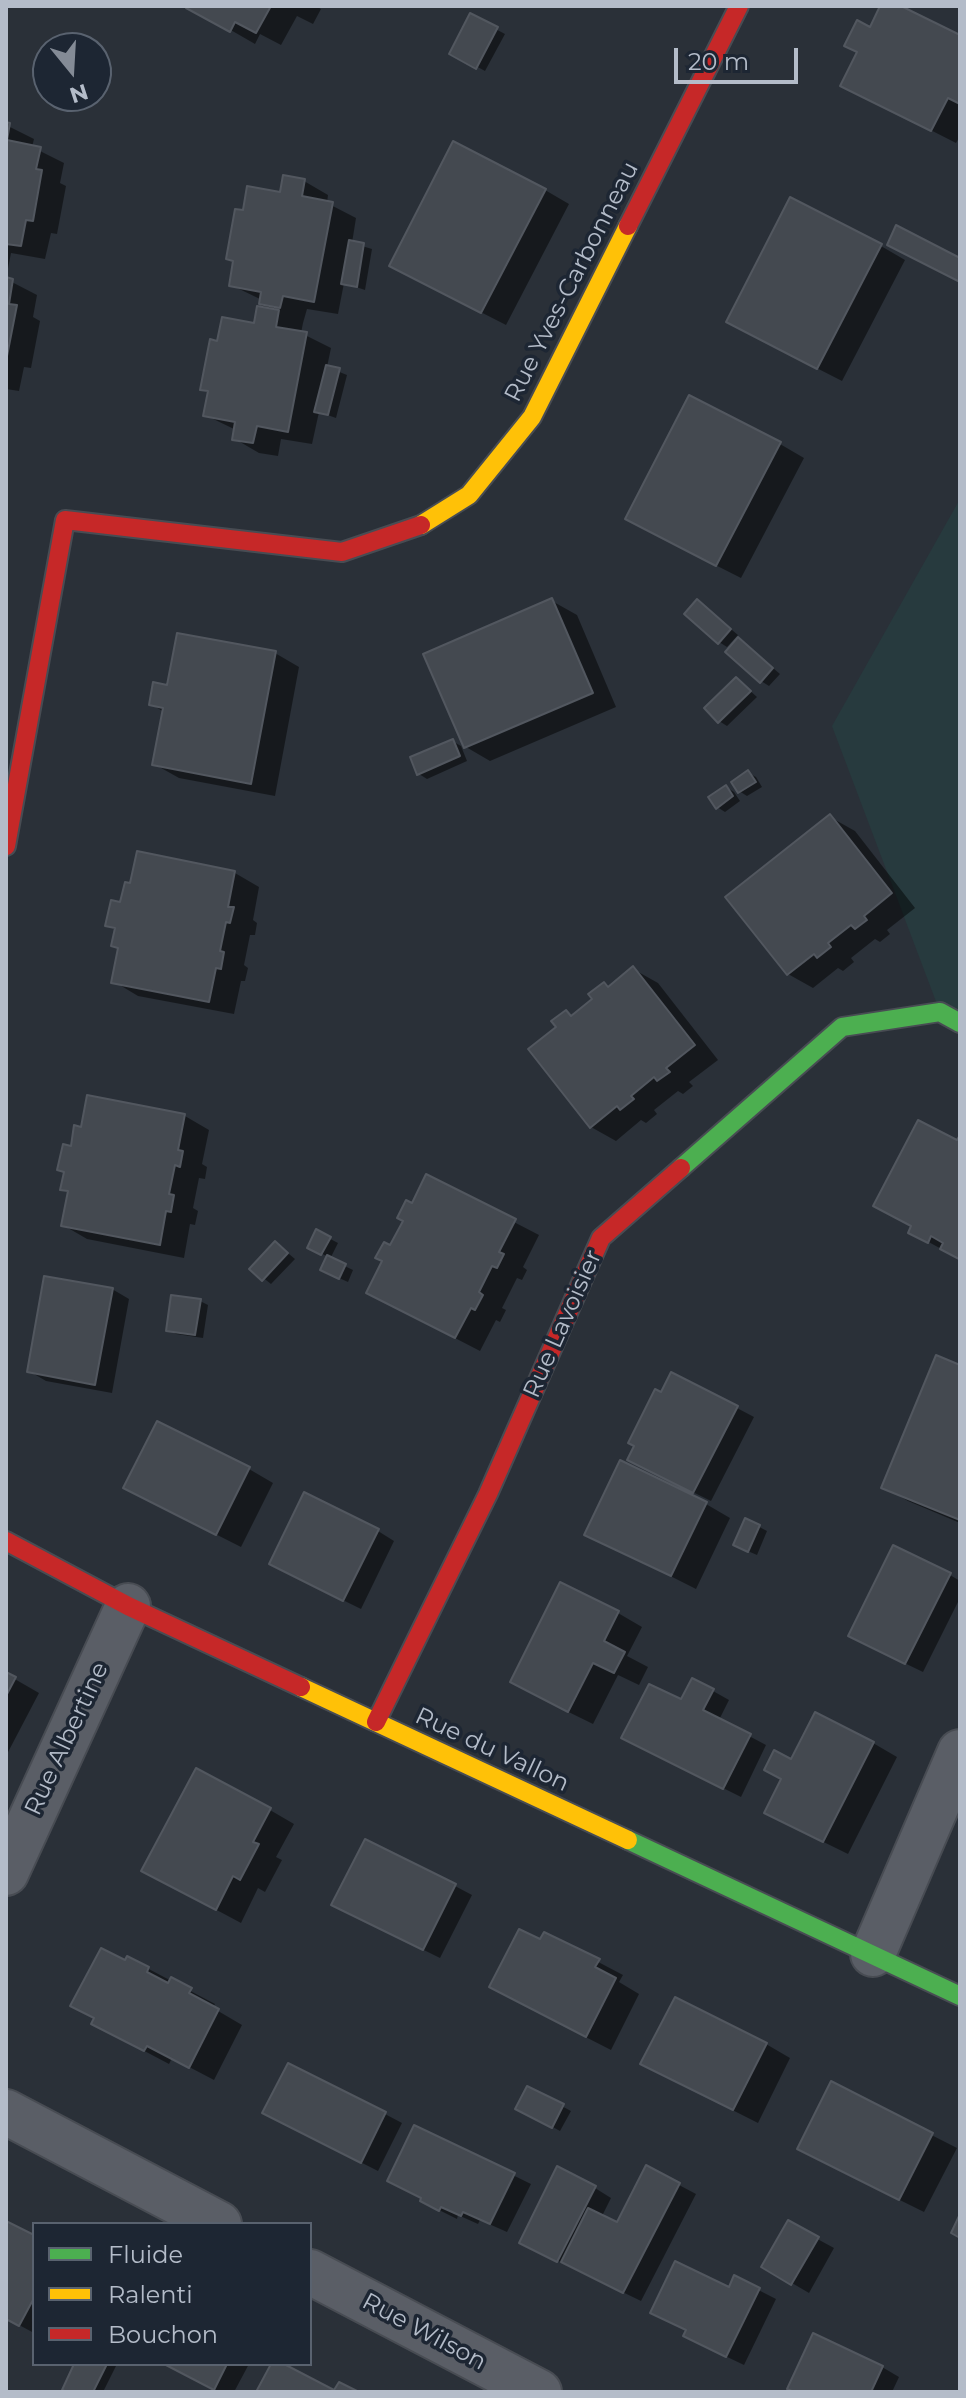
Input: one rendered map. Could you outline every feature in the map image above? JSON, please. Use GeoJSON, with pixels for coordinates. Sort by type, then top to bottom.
{"type":"FeatureCollection","features":[{"type":"Feature","properties":{"kind":"street","name":"Rue Yves-Carbonneau"},"geometry":{"type":"LineString","coordinates":[[6,846],[65,520],[342,552],[415,529],[469,495],[532,417],[739,6]]}},
{"type":"Feature","properties":{"kind":"street","name":"Rue Lavoisier"},"geometry":{"type":"LineString","coordinates":[[376,1722],[488,1494],[601,1238],[842,1027],[940,1012],[960,1023]]}},
{"type":"Feature","properties":{"kind":"street","name":"Rue du Vallon"},"geometry":{"type":"LineString","coordinates":[[6,1541],[128,1606],[960,1996]]}},
{"type":"Feature","properties":{"kind":"street","name":"Rue Albertine"},"geometry":{"type":"LineString","coordinates":[[6,1873],[128,1606]]}},
{"type":"Feature","properties":{"kind":"street"},"geometry":{"type":"LineString","coordinates":[[873,1954],[960,1752]]}},
{"type":"Feature","properties":{"kind":"street"},"geometry":{"type":"LineString","coordinates":[[6,2112],[215,2222]]}},
{"type":"Feature","properties":{"kind":"street","name":"Rue Wilson"},"geometry":{"type":"LineString","coordinates":[[312,2273],[539,2392]]}},
{"type":"Feature","properties":{"kind":"green space"},"geometry":{"type":"Polygon","coordinates":[[[960,499],[960,1023],[940,1012],[832,726],[960,499]]]}},
{"type":"Feature","properties":{"kind":"building"},"geometry":{"type":"Polygon","coordinates":[[[187,6],[271,6],[256,33],[235,22],[230,32],[187,6]]]}},
{"type":"Feature","properties":{"kind":"building"},"geometry":{"type":"Polygon","coordinates":[[[880,6],[901,6],[960,35],[960,104],[948,98],[931,131],[840,86],[857,52],[844,46],[857,20],[870,27],[880,6]]]}},
{"type":"Feature","properties":{"kind":"building"},"geometry":{"type":"Polygon","coordinates":[[[470,13],[498,27],[476,69],[449,54],[470,13]]]}},
{"type":"Feature","properties":{"kind":"building"},"geometry":{"type":"Polygon","coordinates":[[[6,122],[10,123],[7,140],[41,147],[36,169],[42,170],[33,221],[26,220],[21,246],[6,244],[6,122]]]}},
{"type":"Feature","properties":{"kind":"building"},"geometry":{"type":"Polygon","coordinates":[[[453,141],[546,189],[481,313],[389,266],[453,141]]]}},
{"type":"Feature","properties":{"kind":"building"},"geometry":{"type":"Polygon","coordinates":[[[283,175],[305,179],[302,196],[333,202],[314,302],[283,296],[280,308],[259,304],[261,292],[229,286],[233,261],[226,259],[235,209],[243,210],[247,186],[280,192],[283,175]]]}},
{"type":"Feature","properties":{"kind":"building"},"geometry":{"type":"Polygon","coordinates":[[[790,197],[882,244],[817,369],[726,322],[790,197]]]}},
{"type":"Feature","properties":{"kind":"building"},"geometry":{"type":"Polygon","coordinates":[[[896,225],[960,258],[960,282],[887,245],[896,225]]]}},
{"type":"Feature","properties":{"kind":"building"},"geometry":{"type":"Polygon","coordinates":[[[349,240],[364,243],[357,287],[341,284],[349,240]]]}},
{"type":"Feature","properties":{"kind":"building"},"geometry":{"type":"Polygon","coordinates":[[[6,277],[13,279],[9,304],[17,305],[7,356],[6,277]]]}},
{"type":"Feature","properties":{"kind":"building"},"geometry":{"type":"Polygon","coordinates":[[[257,306],[279,310],[276,327],[307,332],[288,432],[257,426],[253,443],[232,440],[235,422],[203,416],[208,391],[200,390],[210,339],[217,341],[222,317],[254,323],[257,306]]]}},
{"type":"Feature","properties":{"kind":"building"},"geometry":{"type":"Polygon","coordinates":[[[326,365],[340,368],[328,415],[314,412],[326,365]]]}},
{"type":"Feature","properties":{"kind":"building"},"geometry":{"type":"Polygon","coordinates":[[[689,395],[781,442],[716,566],[625,519],[689,395]]]}},
{"type":"Feature","properties":{"kind":"building"},"geometry":{"type":"Polygon","coordinates":[[[552,598],[593,693],[464,748],[423,654],[552,598]]]}},
{"type":"Feature","properties":{"kind":"building"},"geometry":{"type":"Polygon","coordinates":[[[697,599],[731,629],[718,644],[684,614],[697,599]]]}},
{"type":"Feature","properties":{"kind":"building"},"geometry":{"type":"Polygon","coordinates":[[[177,633],[276,651],[251,784],[152,765],[163,708],[149,705],[153,682],[167,685],[177,633]]]}},
{"type":"Feature","properties":{"kind":"building"},"geometry":{"type":"Polygon","coordinates":[[[738,637],[773,668],[760,683],[725,652],[738,637]]]}},
{"type":"Feature","properties":{"kind":"building"},"geometry":{"type":"Polygon","coordinates":[[[736,677],[751,691],[718,723],[704,708],[736,677]]]}},
{"type":"Feature","properties":{"kind":"building"},"geometry":{"type":"Polygon","coordinates":[[[453,739],[460,756],[417,775],[410,757],[453,739]]]}},
{"type":"Feature","properties":{"kind":"building"},"geometry":{"type":"Polygon","coordinates":[[[748,770],[756,782],[738,793],[731,782],[748,770]]]}},
{"type":"Feature","properties":{"kind":"building"},"geometry":{"type":"Polygon","coordinates":[[[726,785],[733,796],[716,809],[708,797],[726,785]]]}},
{"type":"Feature","properties":{"kind":"building"},"geometry":{"type":"Polygon","coordinates":[[[830,814],[892,893],[864,916],[867,920],[855,929],[851,925],[828,943],[831,947],[817,958],[814,954],[787,975],[725,897],[830,814]]]}},
{"type":"Feature","properties":{"kind":"building"},"geometry":{"type":"Polygon","coordinates":[[[137,851],[235,871],[228,907],[234,907],[230,923],[226,922],[220,951],[224,952],[221,969],[216,968],[209,1002],[111,983],[118,948],[111,946],[115,928],[105,926],[111,900],[120,902],[125,882],[130,883],[137,851]]]}},
{"type":"Feature","properties":{"kind":"building"},"geometry":{"type":"Polygon","coordinates":[[[633,966],[695,1045],[666,1068],[670,1072],[657,1081],[654,1077],[631,1096],[634,1099],[620,1110],[617,1106],[590,1128],[528,1049],[556,1027],[551,1021],[566,1010],[571,1016],[592,999],[588,994],[604,982],[608,987],[633,966]]]}},
{"type":"Feature","properties":{"kind":"building"},"geometry":{"type":"Polygon","coordinates":[[[87,1095],[185,1114],[178,1150],[183,1151],[180,1167],[175,1165],[169,1194],[174,1195],[171,1212],[166,1211],[160,1245],[61,1226],[68,1191],[60,1190],[64,1172],[57,1170],[63,1144],[71,1146],[74,1125],[81,1127],[87,1095]]]}},
{"type":"Feature","properties":{"kind":"building"},"geometry":{"type":"Polygon","coordinates":[[[918,1120],[957,1140],[960,1135],[959,1259],[940,1249],[943,1243],[931,1236],[928,1243],[908,1233],[911,1226],[873,1206],[918,1120]]]}},
{"type":"Feature","properties":{"kind":"building"},"geometry":{"type":"Polygon","coordinates":[[[426,1174],[516,1219],[499,1252],[504,1254],[497,1268],[492,1266],[479,1292],[483,1295],[475,1310],[471,1308],[455,1338],[366,1293],[382,1261],[375,1258],[384,1242],[390,1245],[403,1221],[397,1218],[406,1200],[412,1203],[426,1174]]]}},
{"type":"Feature","properties":{"kind":"building"},"geometry":{"type":"Polygon","coordinates":[[[316,1229],[331,1237],[321,1255],[307,1248],[316,1229]]]}},
{"type":"Feature","properties":{"kind":"building"},"geometry":{"type":"Polygon","coordinates":[[[275,1241],[288,1253],[262,1281],[249,1269],[275,1241]]]}},
{"type":"Feature","properties":{"kind":"building"},"geometry":{"type":"Polygon","coordinates":[[[327,1255],[346,1264],[339,1279],[320,1270],[327,1255]]]}},
{"type":"Feature","properties":{"kind":"building"},"geometry":{"type":"Polygon","coordinates":[[[44,1276],[113,1288],[95,1385],[27,1372],[44,1276]]]}},
{"type":"Feature","properties":{"kind":"building"},"geometry":{"type":"Polygon","coordinates":[[[171,1295],[201,1299],[195,1335],[166,1331],[171,1295]]]}},
{"type":"Feature","properties":{"kind":"building"},"geometry":{"type":"Polygon","coordinates":[[[936,1355],[960,1365],[960,1520],[881,1488],[936,1355]]]}},
{"type":"Feature","properties":{"kind":"building"},"geometry":{"type":"Polygon","coordinates":[[[671,1372],[738,1406],[693,1493],[627,1460],[634,1446],[628,1443],[655,1389],[661,1392],[671,1372]]]}},
{"type":"Feature","properties":{"kind":"building"},"geometry":{"type":"Polygon","coordinates":[[[157,1421],[250,1467],[216,1535],[123,1488],[157,1421]]]}},
{"type":"Feature","properties":{"kind":"building"},"geometry":{"type":"Polygon","coordinates":[[[620,1460],[707,1502],[671,1576],[584,1535],[620,1460]]]}},
{"type":"Feature","properties":{"kind":"building"},"geometry":{"type":"Polygon","coordinates":[[[304,1492],[379,1529],[343,1601],[269,1564],[304,1492]]]}},
{"type":"Feature","properties":{"kind":"building"},"geometry":{"type":"Polygon","coordinates":[[[745,1518],[760,1525],[748,1552],[733,1545],[745,1518]]]}},
{"type":"Feature","properties":{"kind":"building"},"geometry":{"type":"Polygon","coordinates":[[[893,1545],[951,1573],[905,1664],[848,1636],[893,1545]]]}},
{"type":"Feature","properties":{"kind":"building"},"geometry":{"type":"Polygon","coordinates":[[[560,1582],[619,1611],[604,1641],[625,1652],[614,1673],[593,1663],[568,1712],[510,1682],[560,1582]]]}},
{"type":"Feature","properties":{"kind":"building"},"geometry":{"type":"Polygon","coordinates":[[[6,1672],[16,1677],[6,1696],[6,1672]]]}},
{"type":"Feature","properties":{"kind":"building"},"geometry":{"type":"Polygon","coordinates":[[[692,1678],[714,1689],[703,1710],[751,1734],[723,1789],[621,1738],[649,1684],[681,1699],[692,1678]]]}},
{"type":"Feature","properties":{"kind":"building"},"geometry":{"type":"Polygon","coordinates":[[[815,1712],[874,1742],[823,1842],[764,1813],[781,1779],[764,1770],[774,1750],[791,1759],[815,1712]]]}},
{"type":"Feature","properties":{"kind":"building"},"geometry":{"type":"Polygon","coordinates":[[[196,1768],[271,1808],[253,1842],[259,1844],[240,1880],[233,1876],[216,1910],[141,1871],[196,1768]]]}},
{"type":"Feature","properties":{"kind":"building"},"geometry":{"type":"Polygon","coordinates":[[[365,1839],[456,1884],[423,1950],[331,1905],[365,1839]]]}},
{"type":"Feature","properties":{"kind":"building"},"geometry":{"type":"Polygon","coordinates":[[[519,1929],[540,1939],[544,1932],[600,1959],[595,1967],[616,1978],[586,2037],[489,1987],[519,1929]]]}},
{"type":"Feature","properties":{"kind":"building"},"geometry":{"type":"Polygon","coordinates":[[[101,1948],[149,1967],[147,1972],[168,1983],[171,1977],[192,1988],[189,1993],[219,2009],[189,2068],[147,2046],[144,2051],[91,2024],[94,2018],[70,2006],[101,1948]]]}},
{"type":"Feature","properties":{"kind":"building"},"geometry":{"type":"Polygon","coordinates":[[[675,1997],[767,2043],[733,2110],[640,2064],[675,1997]]]}},
{"type":"Feature","properties":{"kind":"building"},"geometry":{"type":"Polygon","coordinates":[[[288,2063],[386,2112],[361,2163],[262,2113],[288,2063]]]}},
{"type":"Feature","properties":{"kind":"building"},"geometry":{"type":"Polygon","coordinates":[[[831,2081],[933,2133],[899,2200],[797,2149],[831,2081]]]}},
{"type":"Feature","properties":{"kind":"building"},"geometry":{"type":"Polygon","coordinates":[[[527,2086],[564,2104],[552,2128],[515,2109],[527,2086]]]}},
{"type":"Feature","properties":{"kind":"building"},"geometry":{"type":"Polygon","coordinates":[[[414,2125],[515,2173],[490,2224],[463,2212],[461,2216],[441,2207],[439,2211],[387,2181],[414,2125]]]}},
{"type":"Feature","properties":{"kind":"building"},"geometry":{"type":"Polygon","coordinates":[[[646,2165],[680,2183],[623,2293],[561,2262],[588,2208],[617,2222],[646,2165]]]}},
{"type":"Feature","properties":{"kind":"building"},"geometry":{"type":"Polygon","coordinates":[[[557,2166],[596,2186],[557,2262],[519,2243],[557,2166]]]}},
{"type":"Feature","properties":{"kind":"building"},"geometry":{"type":"Polygon","coordinates":[[[960,2214],[960,2238],[951,2233],[960,2214]]]}},
{"type":"Feature","properties":{"kind":"building"},"geometry":{"type":"Polygon","coordinates":[[[788,2220],[819,2237],[791,2285],[761,2267],[788,2220]]]}},
{"type":"Feature","properties":{"kind":"building"},"geometry":{"type":"Polygon","coordinates":[[[6,2221],[32,2234],[32,2302],[19,2326],[6,2319],[6,2221]]]}},
{"type":"Feature","properties":{"kind":"building"},"geometry":{"type":"Polygon","coordinates":[[[675,2261],[729,2287],[734,2275],[760,2288],[726,2357],[683,2336],[686,2330],[650,2313],[675,2261]]]}},
{"type":"Feature","properties":{"kind":"building"},"geometry":{"type":"Polygon","coordinates":[[[813,2333],[883,2366],[871,2392],[794,2392],[787,2389],[813,2333]]]}},
{"type":"Feature","properties":{"kind":"building"},"geometry":{"type":"Polygon","coordinates":[[[73,2366],[106,2366],[93,2392],[62,2390],[73,2366]]]}},
{"type":"Feature","properties":{"kind":"building"},"geometry":{"type":"Polygon","coordinates":[[[168,2366],[226,2366],[214,2390],[168,2366]]]}},
{"type":"Feature","properties":{"kind":"building"},"geometry":{"type":"Polygon","coordinates":[[[270,2366],[288,2366],[334,2390],[339,2382],[359,2392],[256,2392],[270,2366]]]}},
{"type":"Feature","properties":{"kind":"traffic: fast"},"geometry":{"type":"LineString","coordinates":[[681,1168],[842,1027],[940,1012],[960,1023]]}},
{"type":"Feature","properties":{"kind":"traffic: fast"},"geometry":{"type":"LineString","coordinates":[[628,1840],[960,1996]]}},
{"type":"Feature","properties":{"kind":"traffic: slow"},"geometry":{"type":"LineString","coordinates":[[421,525],[469,495],[532,417],[628,226]]}},
{"type":"Feature","properties":{"kind":"traffic: slow"},"geometry":{"type":"LineString","coordinates":[[301,1687],[628,1840]]}},
{"type":"Feature","properties":{"kind":"traffic: jam"},"geometry":{"type":"LineString","coordinates":[[628,226],[739,6]]}},
{"type":"Feature","properties":{"kind":"traffic: jam"},"geometry":{"type":"LineString","coordinates":[[6,846],[65,520],[342,552],[421,525]]}},
{"type":"Feature","properties":{"kind":"traffic: jam"},"geometry":{"type":"LineString","coordinates":[[376,1722],[488,1494],[601,1238],[681,1168]]}},
{"type":"Feature","properties":{"kind":"traffic: jam"},"geometry":{"type":"LineString","coordinates":[[6,1541],[128,1606],[301,1687]]}}]}
